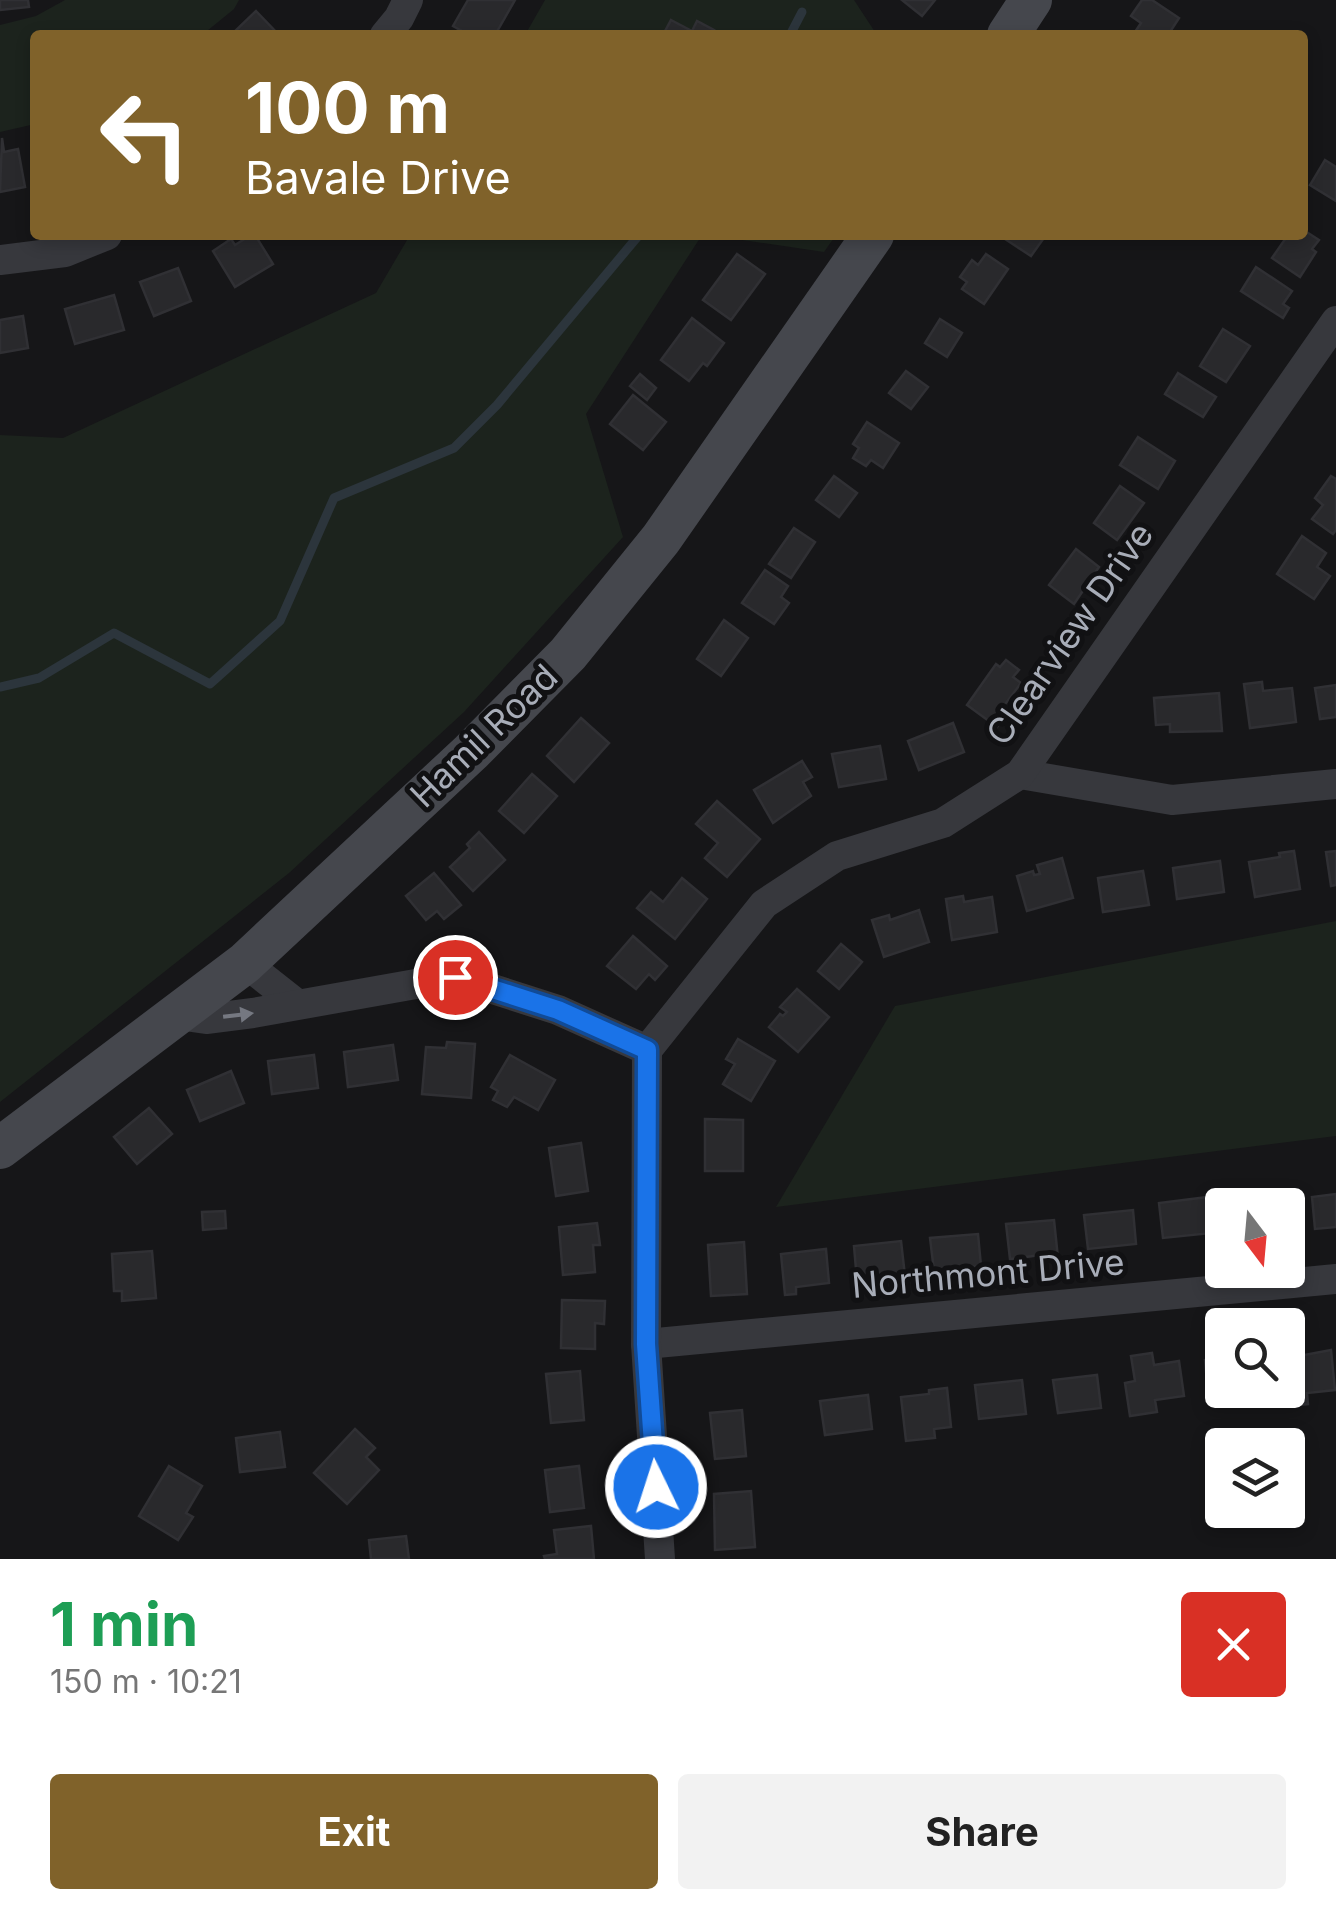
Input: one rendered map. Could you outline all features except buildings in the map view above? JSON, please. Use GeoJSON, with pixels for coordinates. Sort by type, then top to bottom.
{"type":"FeatureCollection","features":[{"type":"Feature","properties":{"kind":"street"},"geometry":{"type":"LineString","coordinates":[[388,30],[408,0]]}},
{"type":"Feature","properties":{"kind":"street"},"geometry":{"type":"LineString","coordinates":[[1011,30],[1032,0]]}},
{"type":"Feature","properties":{"kind":"street"},"geometry":{"type":"LineString","coordinates":[[0,260],[65,252],[95,240]]}},
{"type":"Feature","properties":{"kind":"street","name":"Hamil Road"},"geometry":{"type":"LineString","coordinates":[[0,1148],[245,963],[471,752],[568,654],[661,539],[870,240]]}},
{"type":"Feature","properties":{"kind":"street","name":"Clearview Drive"},"geometry":{"type":"LineString","coordinates":[[647,1050],[764,904],[837,856],[943,823],[1020,774],[1336,321]]}},
{"type":"Feature","properties":{"kind":"street"},"geometry":{"type":"LineString","coordinates":[[1020,774],[1172,800],[1336,784]]}},
{"type":"Feature","properties":{"kind":"street"},"geometry":{"type":"LineString","coordinates":[[245,963],[297,1004]]}},
{"type":"Feature","properties":{"kind":"street"},"geometry":{"type":"LineString","coordinates":[[178,1016],[206,1019],[455,977],[558,1010],[647,1050],[646,1344],[660,1559]]}},
{"type":"Feature","properties":{"kind":"street","name":"Northmont Drive"},"geometry":{"type":"LineString","coordinates":[[646,1344],[1336,1279]]}},
{"type":"Feature","properties":{"kind":"shaded area"},"geometry":{"type":"Polygon","coordinates":[[[65,0],[239,0],[208,30],[30,30],[30,125],[0,132],[0,25],[36,16],[65,0]]]}},
{"type":"Feature","properties":{"kind":"shaded area"},"geometry":{"type":"Polygon","coordinates":[[[545,0],[854,0],[874,30],[528,30],[545,0]]]}},
{"type":"Feature","properties":{"kind":"shaded area"},"geometry":{"type":"Polygon","coordinates":[[[407,240],[699,240],[586,414],[623,537],[464,712],[289,873],[0,1102],[0,435],[63,438],[376,293],[407,240]]]}},
{"type":"Feature","properties":{"kind":"shaded area"},"geometry":{"type":"Polygon","coordinates":[[[743,240],[832,240],[824,252],[743,240]]]}},
{"type":"Feature","properties":{"kind":"shaded area"},"geometry":{"type":"Polygon","coordinates":[[[1336,921],[1336,1136],[776,1207],[895,1006],[1336,921]]]}},
{"type":"Feature","properties":{"kind":"waterway"},"geometry":{"type":"LineString","coordinates":[[793,30],[802,12]]}},
{"type":"Feature","properties":{"kind":"waterway"},"geometry":{"type":"LineString","coordinates":[[0,687],[39,678],[114,633],[210,684],[280,621],[334,498],[454,448],[497,405],[635,240]]}},
{"type":"Feature","properties":{"kind":"route"},"geometry":{"type":"LineString","coordinates":[[455,977],[558,1010],[647,1050],[646,1344],[656,1487]]}}]}
